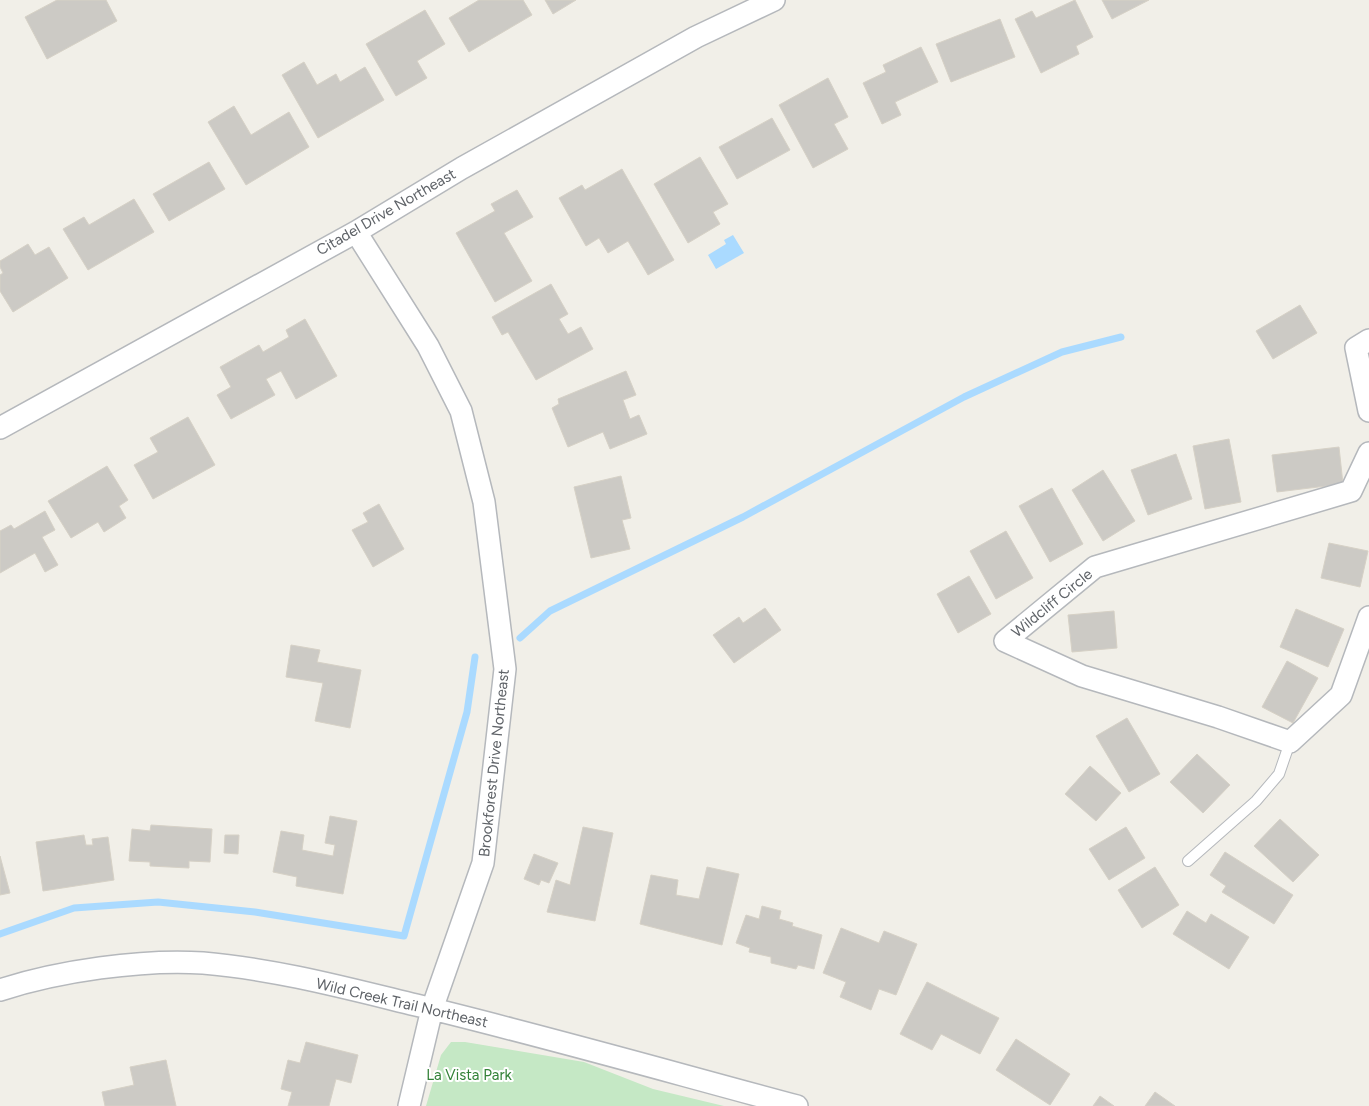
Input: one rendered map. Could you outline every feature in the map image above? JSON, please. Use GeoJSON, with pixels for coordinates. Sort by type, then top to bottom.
{"type":"FeatureCollection","features":[{"type":"Feature","properties":{"kind":"street","name":"Citadel Drive Northeast"},"geometry":{"type":"LineString","coordinates":[[0,428],[356,232],[462,168],[696,37],[774,0]]}},
{"type":"Feature","properties":{"kind":"street","name":"Brookforest Drive Northeast"},"geometry":{"type":"LineString","coordinates":[[356,232],[428,346],[461,411],[484,502],[505,669],[483,863],[432,1009],[409,1106]]}},
{"type":"Feature","properties":{"kind":"street"},"geometry":{"type":"LineString","coordinates":[[1369,340],[1356,348],[1369,411]]}},
{"type":"Feature","properties":{"kind":"street"},"geometry":{"type":"LineString","coordinates":[[1362,485],[1369,452]]}},
{"type":"Feature","properties":{"kind":"street","name":"Wildcliff Circle"},"geometry":{"type":"LineString","coordinates":[[1290,742],[1218,717],[1082,676],[1005,641],[1095,567],[1351,491],[1362,485]]}},
{"type":"Feature","properties":{"kind":"street"},"geometry":{"type":"LineString","coordinates":[[1290,742],[1341,695],[1369,617]]}},
{"type":"Feature","properties":{"kind":"street","name":"Wild Creek Trail Northeast"},"geometry":{"type":"LineString","coordinates":[[0,990],[75,973],[118,967],[202,963],[340,987],[432,1009],[572,1044],[797,1106]]}},
{"type":"Feature","properties":{"kind":"lane"},"geometry":{"type":"LineString","coordinates":[[1188,861],[1256,801],[1279,774],[1290,742]]}},
{"type":"Feature","properties":{"kind":"green space","name":"La Vista Park"},"geometry":{"type":"Polygon","coordinates":[[[451,1042],[465,1042],[584,1062],[653,1089],[724,1106],[426,1106],[441,1055],[451,1042]]]}},
{"type":"Feature","properties":{"kind":"water"},"geometry":{"type":"Polygon","coordinates":[[[733,235],[744,253],[716,269],[708,255],[726,244],[724,240],[733,235]]]}},
{"type":"Feature","properties":{"kind":"building"},"geometry":{"type":"Polygon","coordinates":[[[57,0],[106,0],[117,21],[47,59],[25,17],[57,0]]]}},
{"type":"Feature","properties":{"kind":"building"},"geometry":{"type":"Polygon","coordinates":[[[479,0],[523,0],[532,15],[469,52],[449,18],[479,0]]]}},
{"type":"Feature","properties":{"kind":"building"},"geometry":{"type":"Polygon","coordinates":[[[545,0],[576,0],[553,14],[545,0]]]}},
{"type":"Feature","properties":{"kind":"building"},"geometry":{"type":"Polygon","coordinates":[[[1075,0],[1093,37],[1076,46],[1079,54],[1041,73],[1015,19],[1032,11],[1036,18],[1075,0]]]}},
{"type":"Feature","properties":{"kind":"building"},"geometry":{"type":"Polygon","coordinates":[[[1102,0],[1149,0],[1112,19],[1102,0]]]}},
{"type":"Feature","properties":{"kind":"building"},"geometry":{"type":"Polygon","coordinates":[[[425,10],[445,44],[417,61],[427,78],[396,96],[366,44],[425,10]]]}},
{"type":"Feature","properties":{"kind":"building"},"geometry":{"type":"Polygon","coordinates":[[[1000,19],[1015,57],[951,82],[936,44],[1000,19]]]}},
{"type":"Feature","properties":{"kind":"building"},"geometry":{"type":"Polygon","coordinates":[[[921,47],[938,82],[895,102],[901,115],[882,124],[863,83],[886,72],[883,65],[921,47]]]}},
{"type":"Feature","properties":{"kind":"building"},"geometry":{"type":"Polygon","coordinates":[[[304,62],[317,85],[336,74],[340,82],[365,67],[384,100],[318,138],[282,75],[304,62]]]}},
{"type":"Feature","properties":{"kind":"building"},"geometry":{"type":"Polygon","coordinates":[[[828,78],[848,117],[834,124],[848,149],[813,168],[779,105],[828,78]]]}},
{"type":"Feature","properties":{"kind":"building"},"geometry":{"type":"Polygon","coordinates":[[[234,106],[251,135],[289,112],[309,147],[246,185],[208,122],[234,106]]]}},
{"type":"Feature","properties":{"kind":"building"},"geometry":{"type":"Polygon","coordinates":[[[772,118],[790,150],[737,179],[719,147],[772,118]]]}},
{"type":"Feature","properties":{"kind":"building"},"geometry":{"type":"Polygon","coordinates":[[[700,157],[728,204],[713,212],[720,224],[688,243],[654,184],[700,157]]]}},
{"type":"Feature","properties":{"kind":"building"},"geometry":{"type":"Polygon","coordinates":[[[209,162],[225,189],[169,221],[153,194],[209,162]]]}},
{"type":"Feature","properties":{"kind":"building"},"geometry":{"type":"Polygon","coordinates":[[[622,169],[674,260],[648,275],[628,241],[608,253],[599,238],[586,246],[559,198],[582,185],[585,190],[622,169]]]}},
{"type":"Feature","properties":{"kind":"building"},"geometry":{"type":"Polygon","coordinates":[[[517,190],[533,217],[504,233],[532,281],[495,302],[456,233],[495,211],[491,204],[517,190]]]}},
{"type":"Feature","properties":{"kind":"building"},"geometry":{"type":"Polygon","coordinates":[[[134,199],[154,232],[88,270],[63,229],[84,217],[89,225],[134,199]]]}},
{"type":"Feature","properties":{"kind":"building"},"geometry":{"type":"Polygon","coordinates":[[[28,244],[35,255],[49,247],[68,278],[13,312],[0,291],[0,275],[3,273],[0,261],[28,244]]]}},
{"type":"Feature","properties":{"kind":"building"},"geometry":{"type":"Polygon","coordinates":[[[551,284],[568,314],[559,319],[568,334],[581,327],[593,349],[536,380],[508,332],[502,335],[492,317],[551,284]]]}},
{"type":"Feature","properties":{"kind":"building"},"geometry":{"type":"Polygon","coordinates":[[[1300,305],[1317,333],[1273,359],[1256,331],[1300,305]]]}},
{"type":"Feature","properties":{"kind":"building"},"geometry":{"type":"Polygon","coordinates":[[[305,319],[337,376],[296,399],[281,371],[266,379],[275,395],[231,419],[217,395],[231,387],[220,367],[259,345],[263,352],[289,337],[286,330],[305,319]]]}},
{"type":"Feature","properties":{"kind":"building"},"geometry":{"type":"Polygon","coordinates":[[[626,371],[636,395],[623,400],[630,419],[639,415],[647,434],[610,449],[603,432],[568,447],[552,408],[559,404],[558,399],[626,371]]]}},
{"type":"Feature","properties":{"kind":"building"},"geometry":{"type":"Polygon","coordinates":[[[188,417],[215,465],[153,499],[134,465],[158,452],[150,438],[188,417]]]}},
{"type":"Feature","properties":{"kind":"building"},"geometry":{"type":"Polygon","coordinates":[[[1229,439],[1241,502],[1205,509],[1193,446],[1229,439]]]}},
{"type":"Feature","properties":{"kind":"building"},"geometry":{"type":"Polygon","coordinates":[[[1339,447],[1343,484],[1277,492],[1272,455],[1339,447]]]}},
{"type":"Feature","properties":{"kind":"building"},"geometry":{"type":"Polygon","coordinates":[[[1176,454],[1192,499],[1148,515],[1131,470],[1176,454]]]}},
{"type":"Feature","properties":{"kind":"building"},"geometry":{"type":"Polygon","coordinates":[[[107,466],[128,500],[119,506],[126,518],[104,532],[98,522],[71,538],[48,501],[107,466]]]}},
{"type":"Feature","properties":{"kind":"building"},"geometry":{"type":"Polygon","coordinates":[[[1103,470],[1135,521],[1103,541],[1072,490],[1103,470]]]}},
{"type":"Feature","properties":{"kind":"building"},"geometry":{"type":"Polygon","coordinates":[[[621,476],[631,518],[622,520],[630,549],[591,558],[574,487],[621,476]]]}},
{"type":"Feature","properties":{"kind":"building"},"geometry":{"type":"Polygon","coordinates":[[[1052,488],[1083,544],[1050,562],[1019,506],[1052,488]]]}},
{"type":"Feature","properties":{"kind":"building"},"geometry":{"type":"Polygon","coordinates":[[[379,504],[404,549],[373,567],[352,530],[368,522],[363,513],[379,504]]]}},
{"type":"Feature","properties":{"kind":"building"},"geometry":{"type":"Polygon","coordinates":[[[45,511],[55,530],[42,537],[58,565],[45,572],[35,553],[0,573],[0,531],[11,525],[14,529],[45,511]]]}},
{"type":"Feature","properties":{"kind":"building"},"geometry":{"type":"Polygon","coordinates":[[[1006,531],[1033,578],[996,599],[970,551],[1006,531]]]}},
{"type":"Feature","properties":{"kind":"building"},"geometry":{"type":"Polygon","coordinates":[[[1329,543],[1368,551],[1360,587],[1321,578],[1329,543]]]}},
{"type":"Feature","properties":{"kind":"building"},"geometry":{"type":"Polygon","coordinates":[[[969,576],[991,614],[958,633],[937,594],[969,576]]]}},
{"type":"Feature","properties":{"kind":"building"},"geometry":{"type":"Polygon","coordinates":[[[765,608],[781,630],[734,663],[713,635],[739,617],[743,623],[765,608]]]}},
{"type":"Feature","properties":{"kind":"building"},"geometry":{"type":"Polygon","coordinates":[[[1296,609],[1344,629],[1328,667],[1280,647],[1296,609]]]}},
{"type":"Feature","properties":{"kind":"building"},"geometry":{"type":"Polygon","coordinates":[[[1114,611],[1117,648],[1072,652],[1068,615],[1114,611]]]}},
{"type":"Feature","properties":{"kind":"building"},"geometry":{"type":"Polygon","coordinates":[[[291,645],[320,650],[317,662],[361,670],[350,728],[315,721],[323,683],[286,677],[291,645]]]}},
{"type":"Feature","properties":{"kind":"building"},"geometry":{"type":"Polygon","coordinates":[[[1287,661],[1318,678],[1293,723],[1262,707],[1287,661]]]}},
{"type":"Feature","properties":{"kind":"building"},"geometry":{"type":"Polygon","coordinates":[[[1127,718],[1160,774],[1129,792],[1096,736],[1127,718]]]}},
{"type":"Feature","properties":{"kind":"building"},"geometry":{"type":"Polygon","coordinates":[[[1197,754],[1230,785],[1203,813],[1170,782],[1197,754]]]}},
{"type":"Feature","properties":{"kind":"building"},"geometry":{"type":"Polygon","coordinates":[[[1090,766],[1121,793],[1096,821],[1065,794],[1090,766]]]}},
{"type":"Feature","properties":{"kind":"building"},"geometry":{"type":"Polygon","coordinates":[[[330,816],[357,821],[343,894],[296,886],[297,877],[273,872],[281,831],[304,835],[302,850],[333,856],[335,845],[325,843],[330,816]]]}},
{"type":"Feature","properties":{"kind":"building"},"geometry":{"type":"Polygon","coordinates":[[[1280,819],[1319,855],[1293,882],[1254,846],[1280,819]]]}},
{"type":"Feature","properties":{"kind":"building"},"geometry":{"type":"Polygon","coordinates":[[[151,825],[212,829],[210,862],[189,861],[189,868],[150,866],[150,862],[129,861],[132,829],[150,831],[151,825]]]}},
{"type":"Feature","properties":{"kind":"building"},"geometry":{"type":"Polygon","coordinates":[[[583,827],[613,833],[595,921],[547,912],[556,880],[570,885],[583,827]]]}},
{"type":"Feature","properties":{"kind":"building"},"geometry":{"type":"Polygon","coordinates":[[[1126,827],[1145,858],[1109,880],[1089,849],[1126,827]]]}},
{"type":"Feature","properties":{"kind":"building"},"geometry":{"type":"Polygon","coordinates":[[[84,835],[86,845],[93,845],[92,839],[108,837],[114,880],[43,891],[36,842],[84,835]]]}},
{"type":"Feature","properties":{"kind":"building"},"geometry":{"type":"Polygon","coordinates":[[[225,835],[239,835],[238,854],[224,853],[225,835]]]}},
{"type":"Feature","properties":{"kind":"building"},"geometry":{"type":"Polygon","coordinates":[[[1225,852],[1293,895],[1274,924],[1222,892],[1226,886],[1210,875],[1225,852]]]}},
{"type":"Feature","properties":{"kind":"building"},"geometry":{"type":"Polygon","coordinates":[[[534,854],[558,863],[549,883],[541,880],[539,885],[524,879],[534,854]]]}},
{"type":"Feature","properties":{"kind":"building"},"geometry":{"type":"Polygon","coordinates":[[[0,856],[10,893],[0,895],[0,856]]]}},
{"type":"Feature","properties":{"kind":"building"},"geometry":{"type":"Polygon","coordinates":[[[707,867],[739,874],[722,945],[640,924],[651,875],[678,880],[676,895],[699,899],[707,867]]]}},
{"type":"Feature","properties":{"kind":"building"},"geometry":{"type":"Polygon","coordinates":[[[1155,867],[1179,905],[1142,928],[1118,890],[1155,867]]]}},
{"type":"Feature","properties":{"kind":"building"},"geometry":{"type":"Polygon","coordinates":[[[762,906],[781,911],[779,919],[793,923],[792,926],[822,935],[814,969],[798,965],[796,969],[771,963],[771,957],[749,952],[750,948],[736,943],[746,915],[759,919],[762,906]]]}},
{"type":"Feature","properties":{"kind":"building"},"geometry":{"type":"Polygon","coordinates":[[[1187,911],[1206,923],[1211,914],[1249,937],[1229,969],[1173,934],[1187,911]]]}},
{"type":"Feature","properties":{"kind":"building"},"geometry":{"type":"Polygon","coordinates":[[[841,928],[879,943],[884,931],[917,944],[896,995],[879,989],[871,1010],[840,997],[846,982],[823,973],[841,928]]]}},
{"type":"Feature","properties":{"kind":"building"},"geometry":{"type":"Polygon","coordinates":[[[927,982],[999,1018],[980,1054],[941,1034],[932,1050],[900,1034],[927,982]]]}},
{"type":"Feature","properties":{"kind":"building"},"geometry":{"type":"Polygon","coordinates":[[[1016,1039],[1070,1074],[1050,1105],[996,1070],[1016,1039]]]}},
{"type":"Feature","properties":{"kind":"building"},"geometry":{"type":"Polygon","coordinates":[[[306,1042],[358,1055],[351,1083],[336,1079],[329,1106],[288,1106],[292,1092],[281,1089],[288,1060],[300,1063],[306,1042]]]}},
{"type":"Feature","properties":{"kind":"building"},"geometry":{"type":"Polygon","coordinates":[[[166,1060],[176,1106],[105,1106],[102,1092],[134,1085],[130,1067],[166,1060]]]}},
{"type":"Feature","properties":{"kind":"building"},"geometry":{"type":"Polygon","coordinates":[[[1155,1092],[1175,1106],[1145,1106],[1155,1092]]]}},
{"type":"Feature","properties":{"kind":"building"},"geometry":{"type":"Polygon","coordinates":[[[1100,1096],[1114,1106],[1093,1106],[1100,1096]]]}},
{"type":"Feature","properties":{"kind":"waterway"},"geometry":{"type":"LineString","coordinates":[[520,638],[550,611],[743,517],[964,397],[1062,352],[1121,337]]}},
{"type":"Feature","properties":{"kind":"waterway"},"geometry":{"type":"LineString","coordinates":[[0,934],[74,908],[158,902],[255,912],[404,936],[467,712],[475,657]]}}]}
